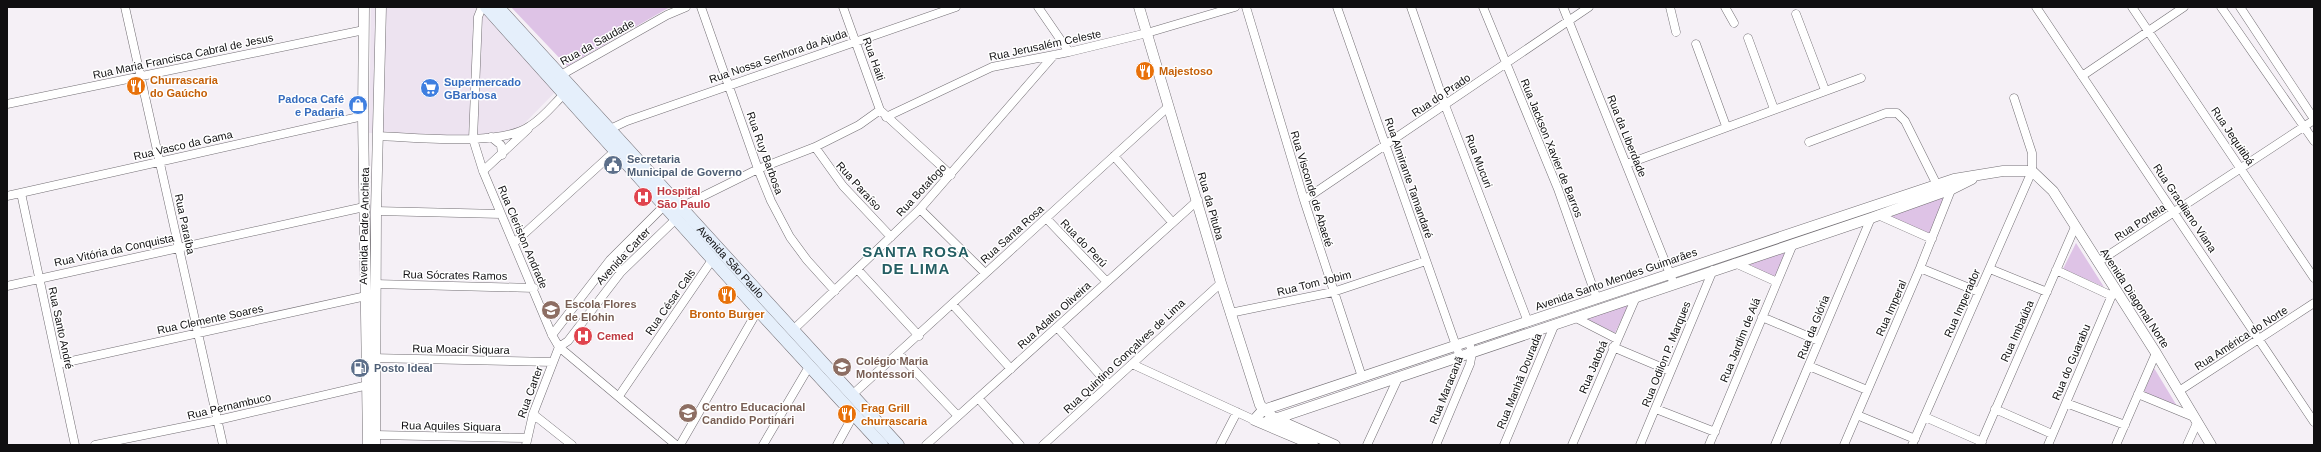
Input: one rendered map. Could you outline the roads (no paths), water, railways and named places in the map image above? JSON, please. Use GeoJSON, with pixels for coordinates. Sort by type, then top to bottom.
{"type":"FeatureCollection","features":[{"type":"Feature","properties":{"kind":"main road","name":"Avenida São Paulo"},"geometry":{"type":"LineString","coordinates":[[486,7],[712,260],[882,445]]}},
{"type":"Feature","properties":{"kind":"main road","name":"Avenida São Paulo"},"geometry":{"type":"LineString","coordinates":[[498,7],[898,445]]}},
{"type":"Feature","properties":{"kind":"street","name":"Rua Paraíba"},"geometry":{"type":"LineString","coordinates":[[125,7],[223,445]]}},
{"type":"Feature","properties":{"kind":"street","name":"Avenida Padre Anchieta"},"geometry":{"type":"LineString","coordinates":[[364,7],[363,116],[366,296],[372,358],[375,440]]}},
{"type":"Feature","properties":{"kind":"street","name":"Avenida Padre Anchieta"},"geometry":{"type":"LineString","coordinates":[[368,445],[368,385],[372,358],[375,284],[381,7]]}},
{"type":"Feature","properties":{"kind":"street","name":"Rua Cleriston Andrade"},"geometry":{"type":"LineString","coordinates":[[482,7],[478,17],[473,139],[483,171],[534,288],[552,334],[559,347],[676,445]]}},
{"type":"Feature","properties":{"kind":"street","name":"Rua da Saudade"},"geometry":{"type":"LineString","coordinates":[[561,75],[667,15],[686,7]]}},
{"type":"Feature","properties":{"kind":"street","name":"Rua Ruy Barbosa"},"geometry":{"type":"LineString","coordinates":[[701,7],[758,170],[771,201],[790,237],[835,291]]}},
{"type":"Feature","properties":{"kind":"street","name":"Rua Haiti"},"geometry":{"type":"LineString","coordinates":[[843,7],[880,110],[951,175]]}},
{"type":"Feature","properties":{"kind":"street","name":"Rua Nossa Senhora da Ajuda"},"geometry":{"type":"LineString","coordinates":[[610,130],[627,121],[855,40],[956,7]]}},
{"type":"Feature","properties":{"kind":"street"},"geometry":{"type":"LineString","coordinates":[[1038,7],[1069,52]]}},
{"type":"Feature","properties":{"kind":"street","name":"Rua da Pituba"},"geometry":{"type":"LineString","coordinates":[[1139,7],[1198,200],[1230,313],[1263,410]]}},
{"type":"Feature","properties":{"kind":"street","name":"Rua Jerusalém Celeste"},"geometry":{"type":"LineString","coordinates":[[886,117],[992,67],[1069,52],[1147,33],[1235,7]]}},
{"type":"Feature","properties":{"kind":"street","name":"Rua Visconde de Abaeté"},"geometry":{"type":"LineString","coordinates":[[1246,7],[1304,200],[1362,377]]}},
{"type":"Feature","properties":{"kind":"street","name":"Rua Almirante Tamandaré"},"geometry":{"type":"LineString","coordinates":[[1337,7],[1387,145],[1460,357]]}},
{"type":"Feature","properties":{"kind":"street","name":"Rua Mucuri"},"geometry":{"type":"LineString","coordinates":[[1410,7],[1445,105],[1528,322]]}},
{"type":"Feature","properties":{"kind":"street","name":"Rua Jackson Xavier de Barros"},"geometry":{"type":"LineString","coordinates":[[1483,7],[1558,188],[1597,299]]}},
{"type":"Feature","properties":{"kind":"street","name":"Rua da Liberdade"},"geometry":{"type":"LineString","coordinates":[[1564,7],[1674,284]]}},
{"type":"Feature","properties":{"kind":"street","name":"Rua do Prado"},"geometry":{"type":"LineString","coordinates":[[1304,200],[1507,64],[1589,7]]}},
{"type":"Feature","properties":{"kind":"street"},"geometry":{"type":"LineString","coordinates":[[1670,7],[1676,32]]}},
{"type":"Feature","properties":{"kind":"street"},"geometry":{"type":"LineString","coordinates":[[1725,7],[1734,23]]}},
{"type":"Feature","properties":{"kind":"street","name":"Rua Graciliano Viana"},"geometry":{"type":"LineString","coordinates":[[2036,7],[2260,339],[2314,422]]}},
{"type":"Feature","properties":{"kind":"street","name":"Rua Jequitibá"},"geometry":{"type":"LineString","coordinates":[[2132,7],[2314,278]]}},
{"type":"Feature","properties":{"kind":"street"},"geometry":{"type":"LineString","coordinates":[[2082,76],[2184,7]]}},
{"type":"Feature","properties":{"kind":"street"},"geometry":{"type":"LineString","coordinates":[[2221,7],[2314,141]]}},
{"type":"Feature","properties":{"kind":"street"},"geometry":{"type":"LineString","coordinates":[[2240,7],[2314,119]]}},
{"type":"Feature","properties":{"kind":"street"},"geometry":{"type":"LineString","coordinates":[[1796,14],[1825,90]]}},
{"type":"Feature","properties":{"kind":"street","name":"Rua Maria Francisca Cabral de Jesus"},"geometry":{"type":"LineString","coordinates":[[7,104],[364,30]]}},
{"type":"Feature","properties":{"kind":"street"},"geometry":{"type":"LineString","coordinates":[[1748,38],[1774,109]]}},
{"type":"Feature","properties":{"kind":"street"},"geometry":{"type":"LineString","coordinates":[[1696,44],[1726,126]]}},
{"type":"Feature","properties":{"kind":"street","name":"Rua Botafogo"},"geometry":{"type":"LineString","coordinates":[[793,330],[858,270],[920,209],[1054,55]]}},
{"type":"Feature","properties":{"kind":"street"},"geometry":{"type":"LineString","coordinates":[[1627,164],[1726,126],[1861,78]]}},
{"type":"Feature","properties":{"kind":"street"},"geometry":{"type":"LineString","coordinates":[[483,171],[502,155],[564,94]]}},
{"type":"Feature","properties":{"kind":"street"},"geometry":{"type":"LineString","coordinates":[[2014,98],[2032,153],[2032,171]]}},
{"type":"Feature","properties":{"kind":"street","name":"Rua Santa Rosa"},"geometry":{"type":"LineString","coordinates":[[852,395],[919,336],[985,273],[1169,106]]}},
{"type":"Feature","properties":{"kind":"street"},"geometry":{"type":"LineString","coordinates":[[681,207],[758,170],[815,147],[859,125],[880,110]]}},
{"type":"Feature","properties":{"kind":"street"},"geometry":{"type":"LineString","coordinates":[[1809,142],[1886,113],[1897,113],[1905,121],[1937,185]]}},
{"type":"Feature","properties":{"kind":"street","name":"Rua Vasco da Gama"},"geometry":{"type":"LineString","coordinates":[[7,196],[363,116]]}},
{"type":"Feature","properties":{"kind":"street","name":"Rua Portela"},"geometry":{"type":"LineString","coordinates":[[2098,262],[2314,119]]}},
{"type":"Feature","properties":{"kind":"street"},"geometry":{"type":"LineString","coordinates":[[378,136],[473,139],[518,132],[530,127]]}},
{"type":"Feature","properties":{"kind":"street"},"geometry":{"type":"LineString","coordinates":[[491,137],[501,145],[502,155]]}},
{"type":"Feature","properties":{"kind":"street","name":"Rua Paraíso"},"geometry":{"type":"LineString","coordinates":[[815,147],[843,186],[891,237]]}},
{"type":"Feature","properties":{"kind":"street"},"geometry":{"type":"LineString","coordinates":[[514,243],[615,151]]}},
{"type":"Feature","properties":{"kind":"street"},"geometry":{"type":"LineString","coordinates":[[1114,156],[1172,222]]}},
{"type":"Feature","properties":{"kind":"street","name":"Avenida Santo Mendes Guimarães"},"geometry":{"type":"LineString","coordinates":[[1259,422],[1554,326],[1712,270],[1874,216],[1953,184],[1978,176],[2002,171],[2032,171]]}},
{"type":"Feature","properties":{"kind":"street","name":"Avenida Diagonal Norte"},"geometry":{"type":"LineString","coordinates":[[2032,171],[2053,191],[2098,262],[2113,292],[2156,353],[2211,445]]}},
{"type":"Feature","properties":{"kind":"street","name":"Rua Imperador"},"geometry":{"type":"LineString","coordinates":[[1913,442],[2032,171]]}},
{"type":"Feature","properties":{"kind":"street","name":"Avenida Santo Mendes Guimarães"},"geometry":{"type":"LineString","coordinates":[[1263,410],[1937,185],[1953,184]]}},
{"type":"Feature","properties":{"kind":"street","name":"Rua Imperal"},"geometry":{"type":"LineString","coordinates":[[1844,445],[1920,268],[1953,184]]}},
{"type":"Feature","properties":{"kind":"street","name":"Rua Santo André"},"geometry":{"type":"LineString","coordinates":[[21,193],[75,445]]}},
{"type":"Feature","properties":{"kind":"street","name":"Rua Adalto Oliveira"},"geometry":{"type":"LineString","coordinates":[[926,445],[957,415],[1011,369],[1198,200]]}},
{"type":"Feature","properties":{"kind":"street","name":"Avenida Carter"},"geometry":{"type":"LineString","coordinates":[[552,334],[610,260],[664,206]]}},
{"type":"Feature","properties":{"kind":"street","name":"Rua Vitória da Conquista"},"geometry":{"type":"LineString","coordinates":[[8,285],[364,207]]}},
{"type":"Feature","properties":{"kind":"street"},"geometry":{"type":"LineString","coordinates":[[920,209],[985,273]]}},
{"type":"Feature","properties":{"kind":"street"},"geometry":{"type":"LineString","coordinates":[[376,211],[501,214]]}},
{"type":"Feature","properties":{"kind":"street"},"geometry":{"type":"LineString","coordinates":[[1874,216],[1932,239]]}},
{"type":"Feature","properties":{"kind":"street","name":"Rua da Glória"},"geometry":{"type":"LineString","coordinates":[[1775,445],[1874,216]]}},
{"type":"Feature","properties":{"kind":"street","name":"Rua do Perú"},"geometry":{"type":"LineString","coordinates":[[1046,218],[1107,282]]}},
{"type":"Feature","properties":{"kind":"street","name":"Avenida Carter"},"geometry":{"type":"LineString","coordinates":[[559,347],[568,341],[621,272],[676,219]]}},
{"type":"Feature","properties":{"kind":"street","name":"Rua Imbaúba"},"geometry":{"type":"LineString","coordinates":[[1981,443],[2075,227]]}},
{"type":"Feature","properties":{"kind":"street","name":"Rua Jardim de Alá"},"geometry":{"type":"LineString","coordinates":[[1709,445],[1793,244]]}},
{"type":"Feature","properties":{"kind":"street"},"geometry":{"type":"LineString","coordinates":[[610,260],[621,272]]}},
{"type":"Feature","properties":{"kind":"street","name":"Rua César Cals"},"geometry":{"type":"LineString","coordinates":[[619,396],[712,260]]}},
{"type":"Feature","properties":{"kind":"street","name":"Rua Tom Jobim"},"geometry":{"type":"LineString","coordinates":[[1230,313],[1333,292],[1426,261]]}},
{"type":"Feature","properties":{"kind":"street"},"geometry":{"type":"LineString","coordinates":[[1735,263],[1777,282]]}},
{"type":"Feature","properties":{"kind":"street"},"geometry":{"type":"LineString","coordinates":[[1920,268],[1979,292]]}},
{"type":"Feature","properties":{"kind":"street"},"geometry":{"type":"LineString","coordinates":[[1990,269],[2046,292]]}},
{"type":"Feature","properties":{"kind":"street"},"geometry":{"type":"LineString","coordinates":[[858,270],[919,336]]}},
{"type":"Feature","properties":{"kind":"street","name":"Rua Odilon P. Marques"},"geometry":{"type":"LineString","coordinates":[[1640,445],[1712,270]]}},
{"type":"Feature","properties":{"kind":"street"},"geometry":{"type":"LineString","coordinates":[[2056,270],[2113,292]]}},
{"type":"Feature","properties":{"kind":"street","name":"Rua Quintino Gonçalves de Lima"},"geometry":{"type":"LineString","coordinates":[[1043,445],[1221,283]]}},
{"type":"Feature","properties":{"kind":"street","name":"Rua Sócrates Ramos"},"geometry":{"type":"LineString","coordinates":[[375,284],[534,288]]}},
{"type":"Feature","properties":{"kind":"street","name":"Rua do Guarabu"},"geometry":{"type":"LineString","coordinates":[[2048,445],[2113,292]]}},
{"type":"Feature","properties":{"kind":"street","name":"Rua Clemente Soares"},"geometry":{"type":"LineString","coordinates":[[58,364],[366,296]]}},
{"type":"Feature","properties":{"kind":"street","name":"Rua Jatobá"},"geometry":{"type":"LineString","coordinates":[[1572,445],[1636,297]]}},
{"type":"Feature","properties":{"kind":"street","name":"Rua América do Norte"},"geometry":{"type":"LineString","coordinates":[[2180,391],[2314,303]]}},
{"type":"Feature","properties":{"kind":"street"},"geometry":{"type":"LineString","coordinates":[[953,305],[1011,369]]}},
{"type":"Feature","properties":{"kind":"street"},"geometry":{"type":"LineString","coordinates":[[680,445],[758,310]]}},
{"type":"Feature","properties":{"kind":"street"},"geometry":{"type":"LineString","coordinates":[[1762,317],[1819,341]]}},
{"type":"Feature","properties":{"kind":"street"},"geometry":{"type":"LineString","coordinates":[[1576,318],[1617,339]]}},
{"type":"Feature","properties":{"kind":"street","name":"Rua Manhã Dourada"},"geometry":{"type":"LineString","coordinates":[[1504,445],[1554,326]]}},
{"type":"Feature","properties":{"kind":"street"},"geometry":{"type":"LineString","coordinates":[[1057,327],[1109,385]]}},
{"type":"Feature","properties":{"kind":"street","name":"Rua Maracanã"},"geometry":{"type":"LineString","coordinates":[[1436,445],[1470,364],[1472,353],[1469,342]]}},
{"type":"Feature","properties":{"kind":"street","name":"Rua Carter"},"geometry":{"type":"LineString","coordinates":[[526,441],[533,414],[559,347]]}},
{"type":"Feature","properties":{"kind":"street"},"geometry":{"type":"LineString","coordinates":[[1614,347],[1670,371]]}},
{"type":"Feature","properties":{"kind":"street"},"geometry":{"type":"LineString","coordinates":[[898,353],[957,415]]}},
{"type":"Feature","properties":{"kind":"street"},"geometry":{"type":"LineString","coordinates":[[2116,445],[2156,353]]}},
{"type":"Feature","properties":{"kind":"street","name":"Rua Moacir Siquara"},"geometry":{"type":"LineString","coordinates":[[372,358],[553,362]]}},
{"type":"Feature","properties":{"kind":"street"},"geometry":{"type":"LineString","coordinates":[[1132,364],[1259,422],[1314,445]]}},
{"type":"Feature","properties":{"kind":"street"},"geometry":{"type":"LineString","coordinates":[[763,445],[810,365]]}},
{"type":"Feature","properties":{"kind":"street"},"geometry":{"type":"LineString","coordinates":[[1809,366],[1867,390]]}},
{"type":"Feature","properties":{"kind":"street"},"geometry":{"type":"LineString","coordinates":[[1367,445],[1398,378]]}},
{"type":"Feature","properties":{"kind":"street","name":"Rua Pernambuco"},"geometry":{"type":"LineString","coordinates":[[94,445],[218,420],[368,385]]}},
{"type":"Feature","properties":{"kind":"street"},"geometry":{"type":"LineString","coordinates":[[2138,394],[2195,420],[2188,445]]}},
{"type":"Feature","properties":{"kind":"street"},"geometry":{"type":"LineString","coordinates":[[978,398],[1020,445]]}},
{"type":"Feature","properties":{"kind":"street"},"geometry":{"type":"LineString","coordinates":[[2066,403],[2125,425]]}},
{"type":"Feature","properties":{"kind":"street"},"geometry":{"type":"LineString","coordinates":[[1656,409],[1715,432]]}},
{"type":"Feature","properties":{"kind":"street"},"geometry":{"type":"LineString","coordinates":[[1259,422],[1263,410],[1274,418],[1335,445]]}},
{"type":"Feature","properties":{"kind":"street"},"geometry":{"type":"LineString","coordinates":[[1995,410],[2052,434]]}},
{"type":"Feature","properties":{"kind":"street"},"geometry":{"type":"LineString","coordinates":[[1220,445],[1237,412]]}},
{"type":"Feature","properties":{"kind":"street"},"geometry":{"type":"LineString","coordinates":[[533,414],[572,445]]}},
{"type":"Feature","properties":{"kind":"street"},"geometry":{"type":"LineString","coordinates":[[837,445],[854,414]]}},
{"type":"Feature","properties":{"kind":"street"},"geometry":{"type":"LineString","coordinates":[[1857,415],[1913,442]]}},
{"type":"Feature","properties":{"kind":"street"},"geometry":{"type":"LineString","coordinates":[[1924,417],[1981,443]]}},
{"type":"Feature","properties":{"kind":"street","name":"Rua Aquiles Siquara"},"geometry":{"type":"LineString","coordinates":[[375,440],[526,441]]}},
{"type":"Feature","properties":{"kind":"place","name":"Majestoso"},"geometry":{"type":"Point","coordinates":[1145,71]}},
{"type":"Feature","properties":{"kind":"place","name":"Churrascaria do Gaúcho"},"geometry":{"type":"Point","coordinates":[136,86]}},
{"type":"Feature","properties":{"kind":"place","name":"Supermercado GBarbosa"},"geometry":{"type":"Point","coordinates":[430,88]}},
{"type":"Feature","properties":{"kind":"place","name":"Padoca Café e Padaria"},"geometry":{"type":"Point","coordinates":[358,105]}},
{"type":"Feature","properties":{"kind":"place","name":"Secretaria Municipal de Governo"},"geometry":{"type":"Point","coordinates":[613,165]}},
{"type":"Feature","properties":{"kind":"place","name":"Hospital São Paulo"},"geometry":{"type":"Point","coordinates":[643,197]}},
{"type":"Feature","properties":{"kind":"place","name":"Bronto Burger"},"geometry":{"type":"Point","coordinates":[727,295]}},
{"type":"Feature","properties":{"kind":"place","name":"Escola Flores de Elohin"},"geometry":{"type":"Point","coordinates":[551,310]}},
{"type":"Feature","properties":{"kind":"place","name":"Cemed"},"geometry":{"type":"Point","coordinates":[583,336]}},
{"type":"Feature","properties":{"kind":"place","name":"Colégio Maria Montessori"},"geometry":{"type":"Point","coordinates":[842,367]}},
{"type":"Feature","properties":{"kind":"place","name":"Posto Ideal"},"geometry":{"type":"Point","coordinates":[360,368]}},
{"type":"Feature","properties":{"kind":"place","name":"Centro Educacional Candido Portinari"},"geometry":{"type":"Point","coordinates":[688,413]}},
{"type":"Feature","properties":{"kind":"place","name":"Frag Grill churrascaria"},"geometry":{"type":"Point","coordinates":[847,414]}},
{"type":"Feature","properties":{"kind":"district","name":"SANTA ROSA DE LIMA"},"geometry":{"type":"Point","coordinates":[916,260]}}]}
